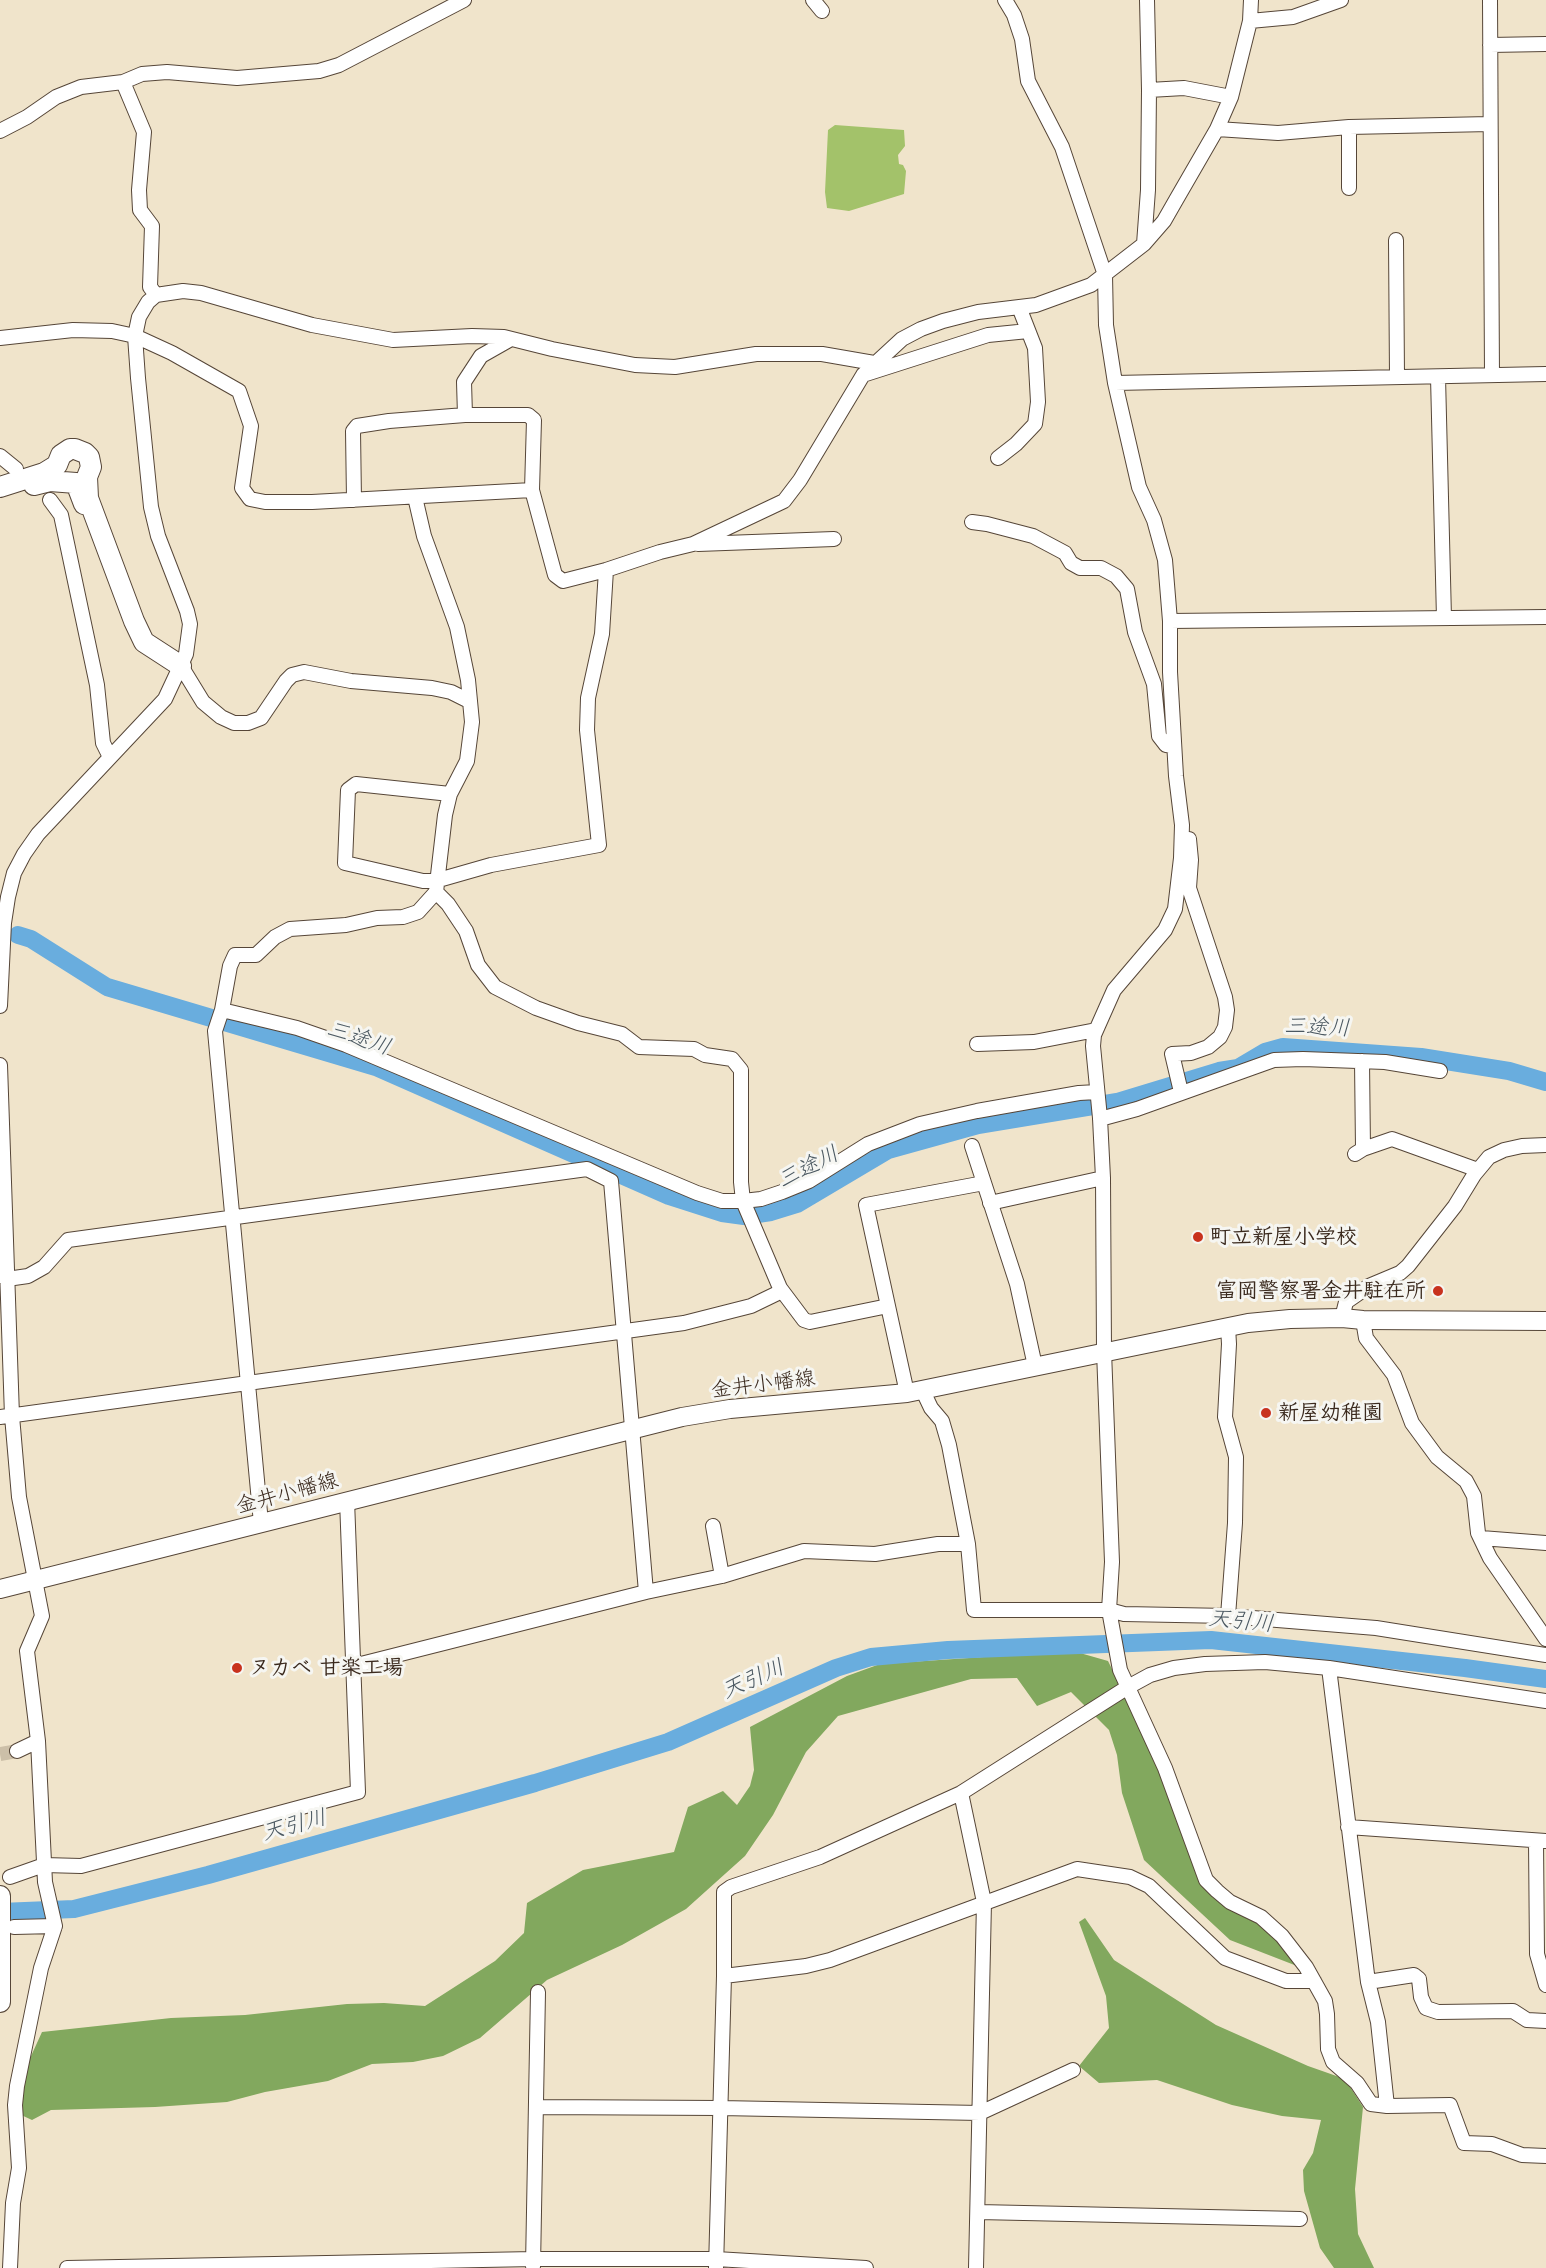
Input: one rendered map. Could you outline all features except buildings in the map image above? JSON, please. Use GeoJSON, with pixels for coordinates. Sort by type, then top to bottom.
{"type":"FeatureCollection","features":[{"type":"Feature","properties":{"kind":"highway"},"geometry":{"type":"LineString","coordinates":[[0,487],[44,473],[57,465],[61,455],[70,449],[85,453],[89,457],[91,467],[87,477],[88,498],[134,621],[144,642],[181,666]]}},
{"type":"Feature","properties":{"kind":"highway"},"geometry":{"type":"LineString","coordinates":[[0,495],[50,481],[76,483],[136,644],[155,661],[181,666]]}},
{"type":"Feature","properties":{"kind":"highway"},"geometry":{"type":"LineString","coordinates":[[0,1896],[7,1925],[0,2002]]}},
{"type":"Feature","properties":{"kind":"main road","name":"金井小幡線"},"geometry":{"type":"LineString","coordinates":[[0,1588],[682,1417],[730,1409],[915,1391],[1228,1327],[1290,1319],[1546,1321]]}},
{"type":"Feature","properties":{"kind":"street"},"geometry":{"type":"LineString","coordinates":[[0,130],[27,117],[56,97],[81,87],[123,82],[142,74],[167,72],[237,78],[319,70],[339,65],[464,0]]}},
{"type":"Feature","properties":{"kind":"street"},"geometry":{"type":"LineString","coordinates":[[1005,0],[1014,15],[1022,39],[1028,81],[1062,147],[1105,274],[1106,326],[1115,383],[1139,487],[1154,520],[1165,560],[1170,621],[1174,746],[1182,825],[1175,909],[1165,930],[1114,990],[1096,1030],[1093,1046],[1103,1178],[1104,1351],[1112,1540],[1109,1610],[1120,1670],[1165,1768],[1206,1880],[1230,1902],[1261,1917],[1282,1936],[1306,1967],[1325,2001],[1328,2014],[1328,2049],[1333,2062],[1357,2084],[1371,2104],[1450,2105],[1464,2143],[1492,2145],[1522,2155],[1546,2156]]}},
{"type":"Feature","properties":{"kind":"street"},"geometry":{"type":"LineString","coordinates":[[1144,244],[1148,190],[1147,0]]}},
{"type":"Feature","properties":{"kind":"street"},"geometry":{"type":"LineString","coordinates":[[693,544],[784,501],[800,480],[863,375],[902,339],[921,329],[978,312],[1036,305],[1090,285],[1144,244],[1170,210],[1217,129],[1231,97],[1251,21],[1251,0]]}},
{"type":"Feature","properties":{"kind":"street"},"geometry":{"type":"LineString","coordinates":[[1251,21],[1293,17],[1341,0]]}},
{"type":"Feature","properties":{"kind":"street"},"geometry":{"type":"LineString","coordinates":[[1490,0],[1492,375]]}},
{"type":"Feature","properties":{"kind":"street"},"geometry":{"type":"LineString","coordinates":[[1490,45],[1546,44]]}},
{"type":"Feature","properties":{"kind":"street"},"geometry":{"type":"LineString","coordinates":[[123,82],[144,132],[139,190],[140,210],[152,226],[150,287],[156,295]]}},
{"type":"Feature","properties":{"kind":"street"},"geometry":{"type":"LineString","coordinates":[[1149,90],[1184,88],[1231,97]]}},
{"type":"Feature","properties":{"kind":"street"},"geometry":{"type":"LineString","coordinates":[[1217,129],[1278,133],[1349,127],[1490,124]]}},
{"type":"Feature","properties":{"kind":"street"},"geometry":{"type":"LineString","coordinates":[[1349,127],[1349,188]]}},
{"type":"Feature","properties":{"kind":"street"},"geometry":{"type":"LineString","coordinates":[[1396,240],[1396,377]]}},
{"type":"Feature","properties":{"kind":"street"},"geometry":{"type":"LineString","coordinates":[[0,1006],[2,922],[14,873],[24,854],[38,834],[165,699],[186,654],[190,624],[187,611],[158,536],[151,507],[135,336],[139,317],[148,302],[156,295],[183,291],[201,293],[312,326],[393,340],[472,336],[511,339],[635,365],[675,367],[756,354],[822,354],[874,363]]}},
{"type":"Feature","properties":{"kind":"street"},"geometry":{"type":"LineString","coordinates":[[998,458],[1016,444],[1035,424],[1038,402],[1035,348],[1018,307]]}},
{"type":"Feature","properties":{"kind":"street"},"geometry":{"type":"LineString","coordinates":[[0,338],[73,330],[112,331],[135,336],[172,353],[238,391],[246,407],[250,426],[242,488],[250,499],[265,502],[354,500],[532,490]]}},
{"type":"Feature","properties":{"kind":"street"},"geometry":{"type":"LineString","coordinates":[[863,375],[988,335],[1028,331]]}},
{"type":"Feature","properties":{"kind":"street"},"geometry":{"type":"LineString","coordinates":[[465,415],[464,382],[481,356],[511,339]]}},
{"type":"Feature","properties":{"kind":"street"},"geometry":{"type":"LineString","coordinates":[[1115,383],[1546,374]]}},
{"type":"Feature","properties":{"kind":"street"},"geometry":{"type":"LineString","coordinates":[[1438,377],[1444,618]]}},
{"type":"Feature","properties":{"kind":"street"},"geometry":{"type":"LineString","coordinates":[[354,500],[353,431],[357,426],[465,415],[528,415],[534,420],[532,490],[555,575],[563,580],[606,570],[693,544],[834,539]]}},
{"type":"Feature","properties":{"kind":"street"},"geometry":{"type":"LineString","coordinates":[[0,456],[16,469]]}},
{"type":"Feature","properties":{"kind":"street"},"geometry":{"type":"LineString","coordinates":[[261,1523],[215,1032],[222,1010],[230,966],[235,955],[256,955],[290,929],[346,925],[418,912],[436,886],[445,815],[450,794],[467,761],[472,722],[468,680],[457,627],[424,536],[415,497]]}},
{"type":"Feature","properties":{"kind":"street"},"geometry":{"type":"LineString","coordinates":[[50,500],[61,515],[97,685],[103,743],[110,757]]}},
{"type":"Feature","properties":{"kind":"street"},"geometry":{"type":"LineString","coordinates":[[972,522],[1033,536],[1065,553],[1071,563],[1080,568],[1101,568],[1116,576],[1127,589],[1136,632],[1154,684],[1159,736],[1166,745],[1174,746]]}},
{"type":"Feature","properties":{"kind":"street"},"geometry":{"type":"LineString","coordinates":[[436,886],[491,865],[599,845],[587,730],[588,698],[602,634],[606,570]]}},
{"type":"Feature","properties":{"kind":"street"},"geometry":{"type":"LineString","coordinates":[[1170,621],[1546,616]]}},
{"type":"Feature","properties":{"kind":"street"},"geometry":{"type":"LineString","coordinates":[[181,666],[203,702],[221,717],[234,723],[248,723],[261,718],[286,681],[292,675],[303,672],[351,681],[432,688],[451,692],[469,701]]}},
{"type":"Feature","properties":{"kind":"street"},"geometry":{"type":"LineString","coordinates":[[1181,1092],[1172,1054],[1191,1053],[1208,1047],[1220,1038],[1225,1027],[1227,1010],[1222,987],[1189,888],[1191,860],[1183,774]]}},
{"type":"Feature","properties":{"kind":"street"},"geometry":{"type":"LineString","coordinates":[[450,794],[356,784],[348,789],[345,863],[436,886],[466,931],[478,965],[495,987],[536,1008],[578,1023],[622,1034],[639,1047],[694,1049],[705,1055],[732,1059],[741,1070],[743,1201],[782,1291],[804,1320],[810,1322],[888,1306]]}},
{"type":"Feature","properties":{"kind":"street"},"geometry":{"type":"LineString","coordinates":[[222,1010],[297,1028],[346,1045],[697,1193],[722,1201],[761,1199],[782,1192],[809,1181],[868,1144],[920,1124],[987,1109],[1078,1093],[1097,1092]]}},
{"type":"Feature","properties":{"kind":"street"},"geometry":{"type":"LineString","coordinates":[[977,1044],[1034,1042],[1096,1030]]}},
{"type":"Feature","properties":{"kind":"street"},"geometry":{"type":"LineString","coordinates":[[1100,1118],[1137,1109],[1274,1060],[1385,1062],[1440,1071]]}},
{"type":"Feature","properties":{"kind":"street"},"geometry":{"type":"LineString","coordinates":[[1362,1061],[1359,1151],[1392,1139],[1478,1170]]}},
{"type":"Feature","properties":{"kind":"street"},"geometry":{"type":"LineString","coordinates":[[0,1065],[6,1417],[42,1616],[27,1651],[38,1741],[45,1882],[55,1926],[41,1968],[17,2086],[15,2104],[19,2168],[13,2203],[10,2268]]}},
{"type":"Feature","properties":{"kind":"street"},"geometry":{"type":"LineString","coordinates":[[1342,1318],[1346,1302],[1369,1286],[1400,1273],[1408,1266],[1455,1206],[1489,1157],[1504,1150],[1546,1144]]}},
{"type":"Feature","properties":{"kind":"street"},"geometry":{"type":"LineString","coordinates":[[972,1146],[1017,1284],[1035,1366]]}},
{"type":"Feature","properties":{"kind":"street"},"geometry":{"type":"LineString","coordinates":[[3,1276],[14,1278],[28,1276],[44,1267],[68,1239],[587,1169],[611,1181],[646,1592]]}},
{"type":"Feature","properties":{"kind":"street"},"geometry":{"type":"LineString","coordinates":[[990,1203],[1103,1178]]}},
{"type":"Feature","properties":{"kind":"street"},"geometry":{"type":"LineString","coordinates":[[984,1183],[866,1205],[888,1306],[915,1391],[942,1421],[949,1444],[968,1544],[974,1610],[1109,1610],[1124,1614],[1228,1616],[1376,1628],[1546,1655]]}},
{"type":"Feature","properties":{"kind":"street"},"geometry":{"type":"LineString","coordinates":[[6,1417],[684,1323],[740,1309],[782,1291]]}},
{"type":"Feature","properties":{"kind":"street"},"geometry":{"type":"LineString","coordinates":[[1363,1320],[1366,1338],[1394,1375],[1412,1423],[1437,1457],[1466,1481],[1474,1496],[1480,1538],[1490,1558],[1546,1639]]}},
{"type":"Feature","properties":{"kind":"street"},"geometry":{"type":"LineString","coordinates":[[1228,1327],[1225,1417],[1236,1457],[1235,1523],[1228,1616]]}},
{"type":"Feature","properties":{"kind":"street"},"geometry":{"type":"LineString","coordinates":[[10,1877],[44,1865],[81,1866],[358,1792],[347,1500]]}},
{"type":"Feature","properties":{"kind":"street"},"geometry":{"type":"LineString","coordinates":[[713,1526],[722,1576]]}},
{"type":"Feature","properties":{"kind":"street"},"geometry":{"type":"LineString","coordinates":[[1480,1538],[1546,1543]]}},
{"type":"Feature","properties":{"kind":"street"},"geometry":{"type":"LineString","coordinates":[[353,1666],[646,1592],[722,1576],[804,1551],[875,1554],[938,1544],[968,1544]]}},
{"type":"Feature","properties":{"kind":"street"},"geometry":{"type":"LineString","coordinates":[[716,2264],[724,1976],[724,1892],[731,1887],[820,1857],[961,1793],[1150,1675],[1174,1668],[1205,1664],[1265,1662],[1329,1668],[1546,1701]]}},
{"type":"Feature","properties":{"kind":"street"},"geometry":{"type":"LineString","coordinates":[[1329,1668],[1368,1982],[1378,2022],[1387,2106]]}},
{"type":"Feature","properties":{"kind":"street"},"geometry":{"type":"LineString","coordinates":[[17,1751],[38,1741]]}},
{"type":"Feature","properties":{"kind":"street"},"geometry":{"type":"LineString","coordinates":[[961,1793],[984,1902],[976,2268]]}},
{"type":"Feature","properties":{"kind":"street"},"geometry":{"type":"LineString","coordinates":[[1348,1827],[1541,1841],[1537,1954],[1546,1985]]}},
{"type":"Feature","properties":{"kind":"street"},"geometry":{"type":"LineString","coordinates":[[724,1976],[806,1966],[830,1960],[1077,1869],[1130,1877],[1149,1886],[1225,1958],[1286,1981],[1314,1981]]}},
{"type":"Feature","properties":{"kind":"street"},"geometry":{"type":"LineString","coordinates":[[7,1925],[55,1926]]}},
{"type":"Feature","properties":{"kind":"street"},"geometry":{"type":"LineString","coordinates":[[1368,1982],[1414,1975],[1419,1980],[1421,1996],[1426,2008],[1438,2012],[1513,2011],[1527,2020],[1546,2021]]}},
{"type":"Feature","properties":{"kind":"street"},"geometry":{"type":"LineString","coordinates":[[533,2263],[538,1992]]}},
{"type":"Feature","properties":{"kind":"street"},"geometry":{"type":"LineString","coordinates":[[537,2107],[720,2108],[980,2114],[1072,2070]]}},
{"type":"Feature","properties":{"kind":"street"},"geometry":{"type":"LineString","coordinates":[[978,2212],[1300,2219]]}},
{"type":"Feature","properties":{"kind":"street"},"geometry":{"type":"LineString","coordinates":[[67,2268],[533,2263],[866,2268]]}},
{"type":"Feature","properties":{"kind":"green space"},"geometry":{"type":"Polygon","coordinates":[[[835,125],[904,130],[905,146],[898,155],[899,164],[903,165],[906,171],[904,194],[849,211],[827,208],[825,192],[828,130],[835,125]]]}},
{"type":"Feature","properties":{"kind":"green space"},"geometry":{"type":"Polygon","coordinates":[[[1073,1651],[1108,1661],[1162,1770],[1204,1885],[1259,1922],[1280,1941],[1297,1966],[1230,1940],[1144,1860],[1122,1793],[1117,1755],[1109,1730],[1071,1692],[1037,1706],[1017,1678],[971,1679],[838,1716],[806,1752],[773,1815],[745,1856],[686,1909],[622,1945],[547,1980],[480,2038],[443,2056],[413,2062],[372,2064],[328,2081],[265,2092],[227,2102],[51,2110],[32,2120],[19,2114],[21,2078],[42,2032],[171,2018],[245,2015],[347,2004],[384,2003],[425,2006],[495,1961],[524,1933],[527,1903],[583,1870],[674,1852],[688,1807],[723,1791],[737,1805],[750,1786],[754,1770],[750,1727],[847,1676],[880,1664],[1073,1651]]]}},
{"type":"Feature","properties":{"kind":"green space"},"geometry":{"type":"Polygon","coordinates":[[[1085,1918],[1114,1960],[1216,2025],[1308,2066],[1345,2079],[1363,2107],[1355,2189],[1358,2234],[1374,2268],[1334,2268],[1320,2248],[1304,2191],[1303,2170],[1313,2153],[1321,2120],[1282,2116],[1232,2105],[1157,2080],[1099,2083],[1079,2066],[1109,2028],[1106,1996],[1079,1922],[1085,1918]]]}},
{"type":"Feature","properties":{"kind":"waterway","name":"三途川"},"geometry":{"type":"LineString","coordinates":[[18,935],[31,939],[107,987],[376,1067],[669,1196],[722,1213],[744,1216],[771,1212],[797,1204],[888,1150],[978,1125],[1117,1102],[1219,1071],[1238,1068],[1265,1052],[1283,1047],[1421,1057],[1509,1071],[1546,1082]]}},
{"type":"Feature","properties":{"kind":"waterway","name":"天引川"},"geometry":{"type":"LineString","coordinates":[[0,1912],[74,1909],[208,1875],[535,1783],[668,1742],[836,1668],[871,1657],[948,1650],[1211,1640],[1546,1679]]}},
{"type":"Feature","properties":{"kind":"tunnel"},"geometry":{"type":"LineString","coordinates":[[0,1754],[17,1751]]}},
{"type":"Feature","properties":{"kind":"place","name":"町立新屋小学校"},"geometry":{"type":"Point","coordinates":[1198,1237]}},
{"type":"Feature","properties":{"kind":"place","name":"富岡警察署金井駐在所"},"geometry":{"type":"Point","coordinates":[1438,1291]}},
{"type":"Feature","properties":{"kind":"place","name":"新屋幼稚園"},"geometry":{"type":"Point","coordinates":[1266,1413]}},
{"type":"Feature","properties":{"kind":"place","name":"ヌカベ 甘楽工場"},"geometry":{"type":"Point","coordinates":[237,1668]}}]}
